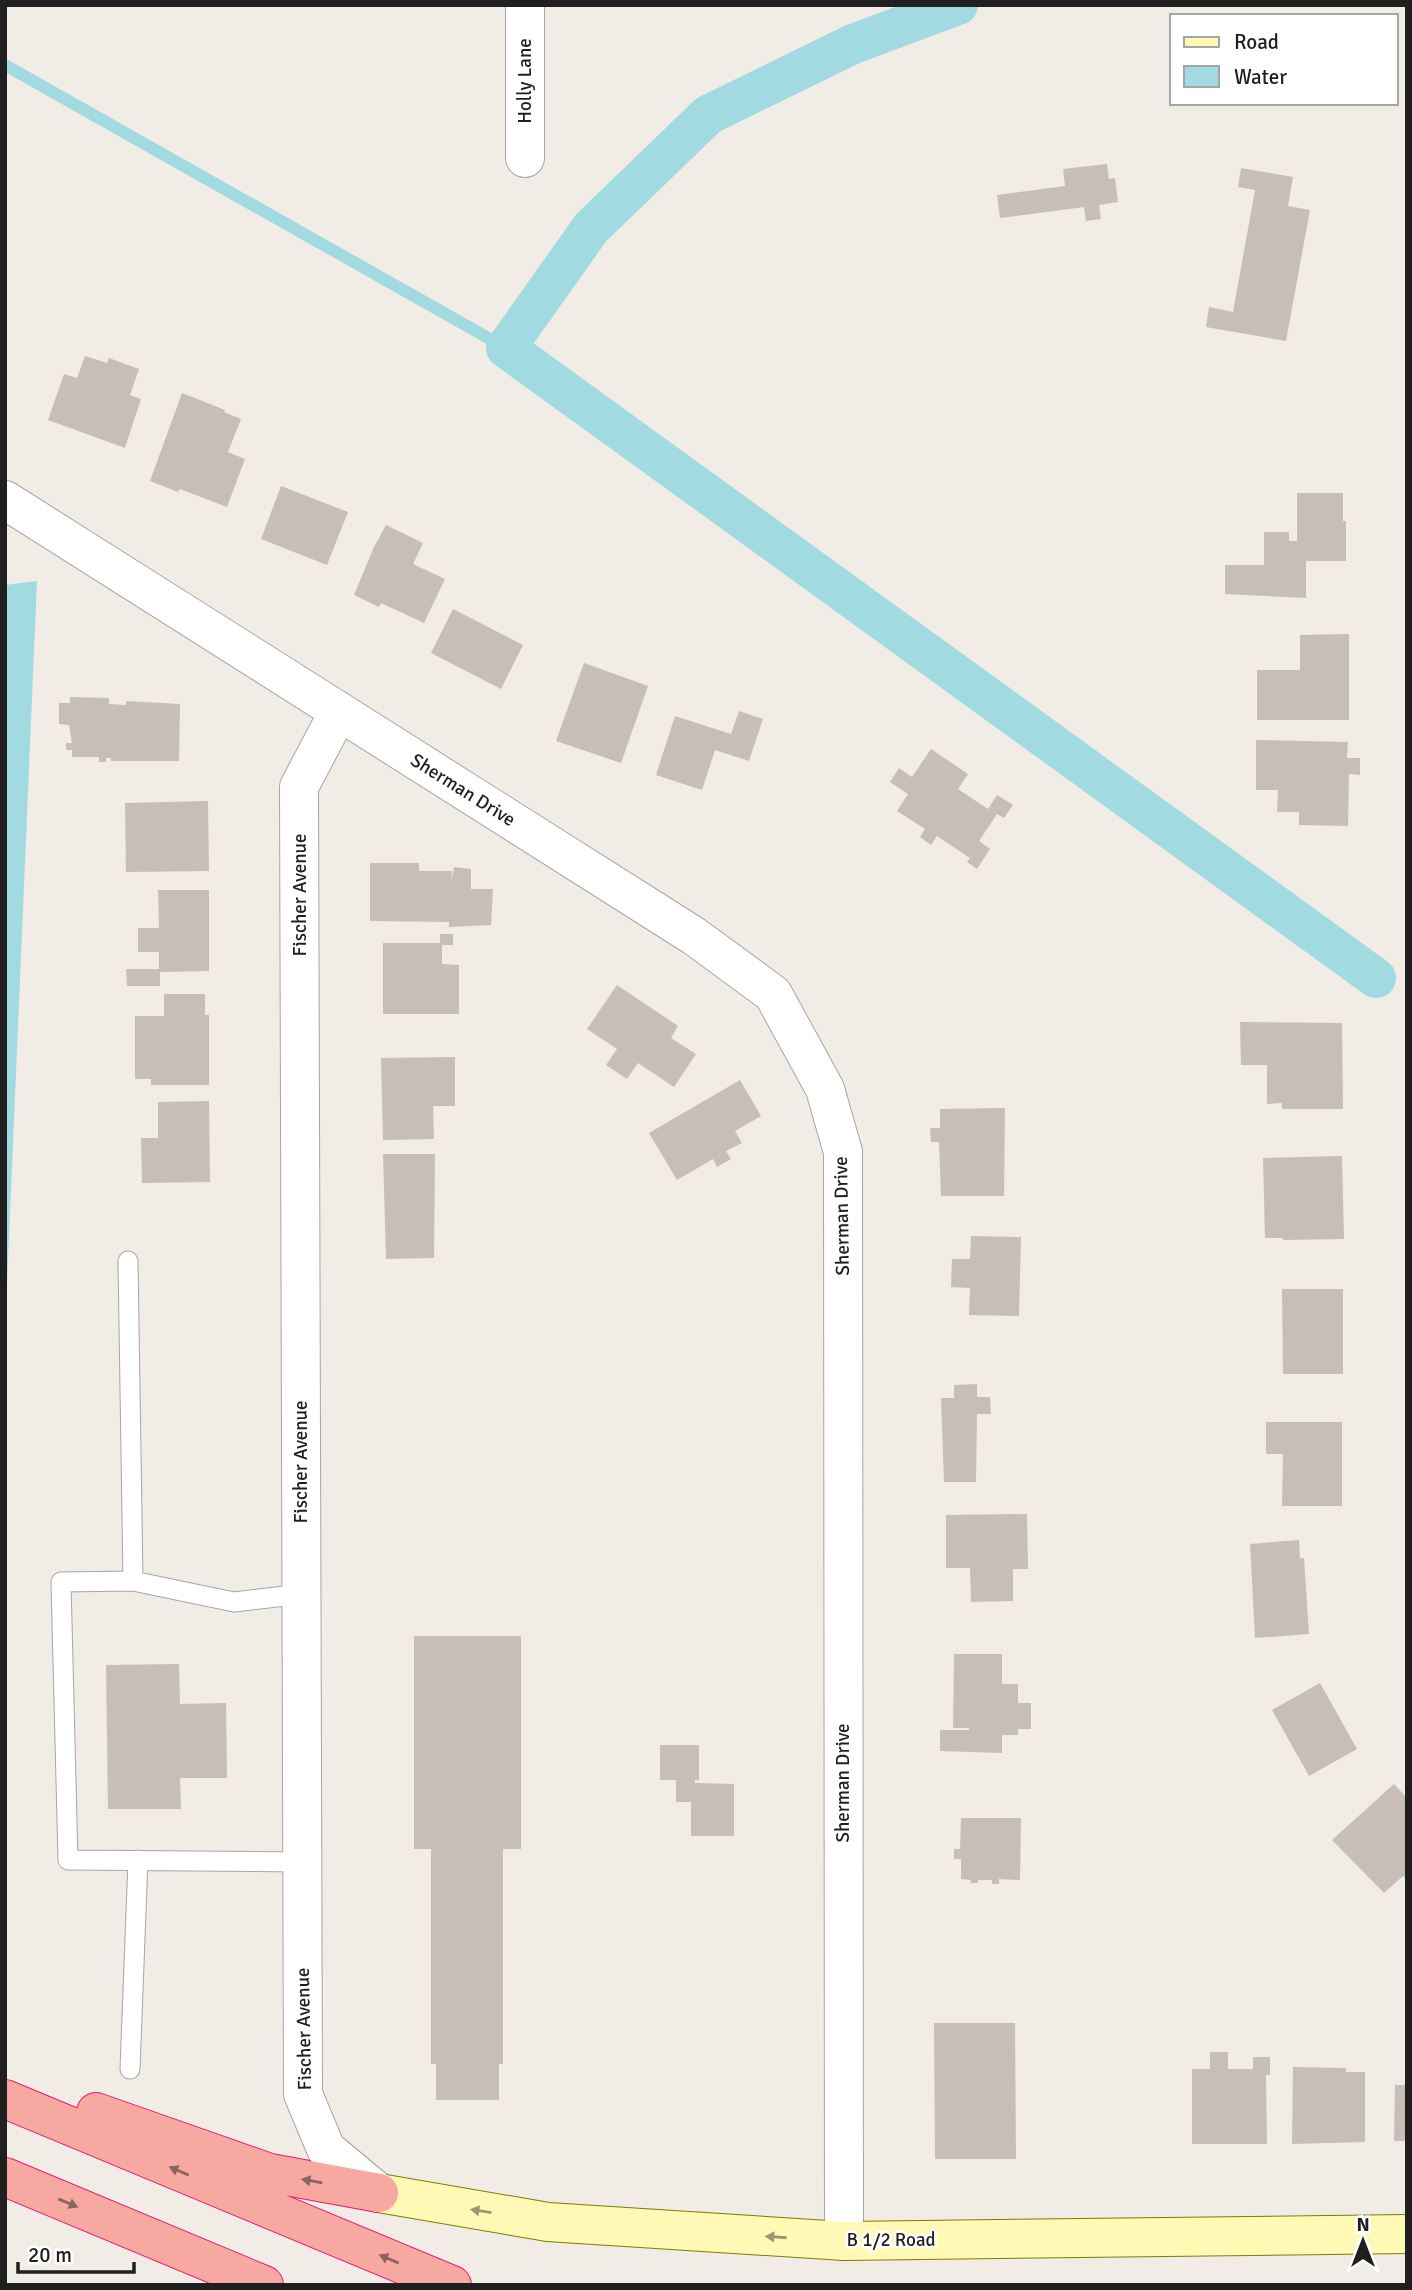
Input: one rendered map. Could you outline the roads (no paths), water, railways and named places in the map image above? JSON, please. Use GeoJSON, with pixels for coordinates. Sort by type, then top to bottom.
{"type":"FeatureCollection","features":[{"type":"Feature","properties":{"kind":"highway"},"geometry":{"type":"LineString","coordinates":[[5,2082],[270,2173],[379,2193]]}},
{"type":"Feature","properties":{"kind":"highway"},"geometry":{"type":"LineString","coordinates":[[5,2099],[452,2285]]}},
{"type":"Feature","properties":{"kind":"highway"},"geometry":{"type":"LineString","coordinates":[[5,2177],[264,2285]]}},
{"type":"Feature","properties":{"kind":"main road","name":"B 1/2 Road"},"geometry":{"type":"LineString","coordinates":[[379,2193],[548,2222],[844,2241],[1407,2234]]}},
{"type":"Feature","properties":{"kind":"street","name":"Holly Lane"},"geometry":{"type":"LineString","coordinates":[[525,5],[525,158]]}},
{"type":"Feature","properties":{"kind":"street","name":"Sherman Drive"},"geometry":{"type":"LineString","coordinates":[[5,500],[694,936],[773,994],[825,1089],[843,1153],[844,2241]]}},
{"type":"Feature","properties":{"kind":"street","name":"Fischer Avenue"},"geometry":{"type":"LineString","coordinates":[[339,711],[299,787],[303,2094],[326,2149],[379,2193]]}},
{"type":"Feature","properties":{"kind":"lane"},"geometry":{"type":"LineString","coordinates":[[128,1261],[133,1581]]}},
{"type":"Feature","properties":{"kind":"lane"},"geometry":{"type":"LineString","coordinates":[[302,1594],[234,1602],[133,1581],[61,1582],[68,1860],[302,1862]]}},
{"type":"Feature","properties":{"kind":"lane"},"geometry":{"type":"LineString","coordinates":[[130,2069],[138,1860]]}},
{"type":"Feature","properties":{"kind":"water"},"geometry":{"type":"Polygon","coordinates":[[[37,581],[5,1331],[5,585],[37,581]]]}},
{"type":"Feature","properties":{"kind":"waterway"},"geometry":{"type":"LineString","coordinates":[[958,5],[853,44],[708,115],[591,228],[506,348],[1376,978]]}},
{"type":"Feature","properties":{"kind":"waterway"},"geometry":{"type":"LineString","coordinates":[[5,65],[506,348]]}}]}
